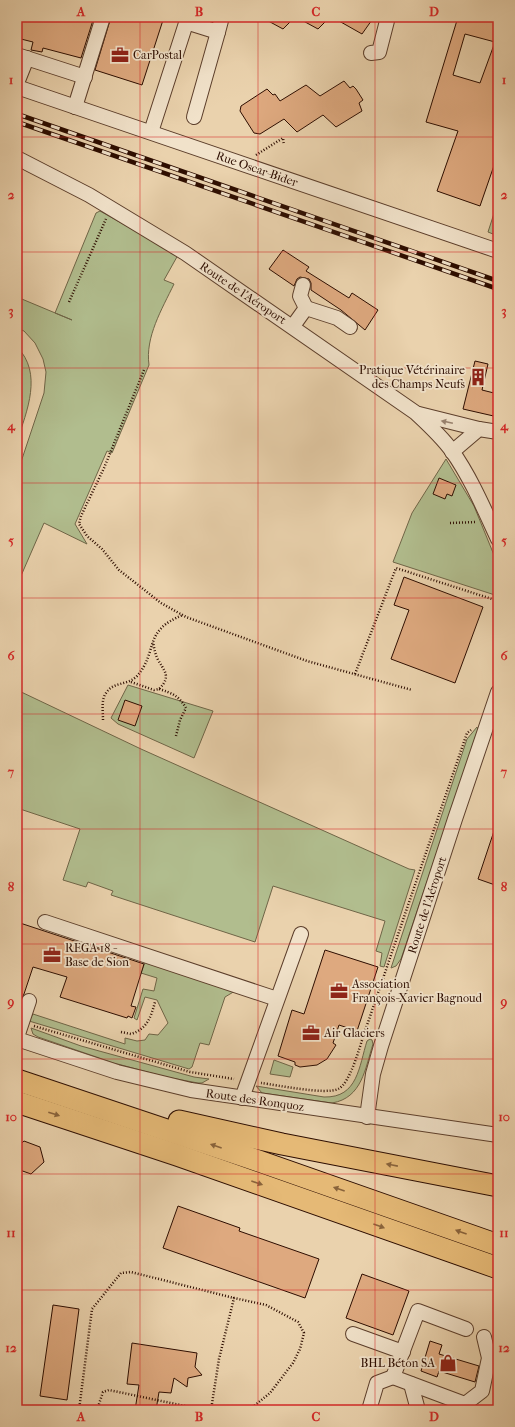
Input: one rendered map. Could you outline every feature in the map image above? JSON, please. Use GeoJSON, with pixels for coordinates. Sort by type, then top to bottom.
{"type":"FeatureCollection","features":[{"type":"Feature","properties":{"kind":"highway"},"geometry":{"type":"LineString","coordinates":[[17,1080],[247,1157],[498,1245]]}},
{"type":"Feature","properties":{"kind":"highway"},"geometry":{"type":"LineString","coordinates":[[54,1092],[244,1136],[498,1186]]}},
{"type":"Feature","properties":{"kind":"highway"},"geometry":{"type":"LineString","coordinates":[[17,1102],[177,1155],[495,1267]]}},
{"type":"Feature","properties":{"kind":"highway"},"geometry":{"type":"LineString","coordinates":[[430,1172],[498,1172]]}},
{"type":"Feature","properties":{"kind":"street"},"geometry":{"type":"LineString","coordinates":[[75,107],[86,77],[103,17]]}},
{"type":"Feature","properties":{"kind":"street"},"geometry":{"type":"LineString","coordinates":[[194,117],[222,17]]}},
{"type":"Feature","properties":{"kind":"street"},"geometry":{"type":"LineString","coordinates":[[371,53],[379,52],[388,17]]}},
{"type":"Feature","properties":{"kind":"street"},"geometry":{"type":"LineString","coordinates":[[151,132],[187,20],[218,32]]}},
{"type":"Feature","properties":{"kind":"street"},"geometry":{"type":"LineString","coordinates":[[17,83],[22,57],[86,77]]}},
{"type":"Feature","properties":{"kind":"street","name":"Rue Oscar-Bider"},"geometry":{"type":"LineString","coordinates":[[17,87],[498,251]]}},
{"type":"Feature","properties":{"kind":"street","name":"Route de l'Aéroport"},"geometry":{"type":"LineString","coordinates":[[17,158],[110,207],[185,253],[293,326],[416,413],[452,452],[476,491],[498,539]]}},
{"type":"Feature","properties":{"kind":"street"},"geometry":{"type":"LineString","coordinates":[[303,285],[300,296],[306,308],[337,318],[350,327]]}},
{"type":"Feature","properties":{"kind":"street"},"geometry":{"type":"LineString","coordinates":[[293,326],[306,308]]}},
{"type":"Feature","properties":{"kind":"street"},"geometry":{"type":"LineString","coordinates":[[416,413],[479,429],[498,432]]}},
{"type":"Feature","properties":{"kind":"street"},"geometry":{"type":"LineString","coordinates":[[452,452],[479,429]]}},
{"type":"Feature","properties":{"kind":"street","name":"Route de l'Aéroport"},"geometry":{"type":"LineString","coordinates":[[367,1117],[373,1074],[381,1046],[455,819],[498,694]]}},
{"type":"Feature","properties":{"kind":"street"},"geometry":{"type":"LineString","coordinates":[[45,922],[277,999]]}},
{"type":"Feature","properties":{"kind":"street"},"geometry":{"type":"LineString","coordinates":[[242,1098],[301,934]]}},
{"type":"Feature","properties":{"kind":"street"},"geometry":{"type":"LineString","coordinates":[[17,1038],[29,1001]]}},
{"type":"Feature","properties":{"kind":"street","name":"Route des Ronquoz"},"geometry":{"type":"LineString","coordinates":[[17,1038],[156,1083],[242,1098],[498,1135]]}},
{"type":"Feature","properties":{"kind":"street"},"geometry":{"type":"LineString","coordinates":[[393,1377],[418,1311],[466,1329]]}},
{"type":"Feature","properties":{"kind":"street"},"geometry":{"type":"LineString","coordinates":[[353,1334],[403,1352]]}},
{"type":"Feature","properties":{"kind":"street"},"geometry":{"type":"LineString","coordinates":[[369,1410],[377,1383],[393,1377],[464,1407],[482,1392],[489,1358],[484,1337]]}},
{"type":"Feature","properties":{"kind":"street"},"geometry":{"type":"LineString","coordinates":[[411,1384],[418,1410]]}},
{"type":"Feature","properties":{"kind":"path"},"geometry":{"type":"LineString","coordinates":[[253,156],[282,138],[284,145]]}},
{"type":"Feature","properties":{"kind":"path"},"geometry":{"type":"LineString","coordinates":[[69,302],[110,207]]}},
{"type":"Feature","properties":{"kind":"path"},"geometry":{"type":"LineString","coordinates":[[144,370],[79,524],[87,536],[102,549],[119,570],[161,603],[183,615],[307,661],[412,690]]}},
{"type":"Feature","properties":{"kind":"path"},"geometry":{"type":"LineString","coordinates":[[450,523],[490,522]]}},
{"type":"Feature","properties":{"kind":"path"},"geometry":{"type":"LineString","coordinates":[[355,674],[396,568],[498,601]]}},
{"type":"Feature","properties":{"kind":"path"},"geometry":{"type":"LineString","coordinates":[[130,682],[142,669],[152,641],[159,629],[168,621],[183,615]]}},
{"type":"Feature","properties":{"kind":"path"},"geometry":{"type":"LineString","coordinates":[[152,641],[156,656],[165,672],[166,679],[159,690]]}},
{"type":"Feature","properties":{"kind":"path"},"geometry":{"type":"LineString","coordinates":[[103,720],[103,700],[106,693],[112,686],[130,682],[177,696],[186,708],[180,720],[176,736]]}},
{"type":"Feature","properties":{"kind":"path"},"geometry":{"type":"LineString","coordinates":[[22,1022],[190,1072],[326,1091],[338,1089],[344,1084],[352,1067],[467,733],[472,729]]}},
{"type":"Feature","properties":{"kind":"path"},"geometry":{"type":"LineString","coordinates":[[121,1032],[131,1034],[143,1028],[149,1021],[155,1002]]}},
{"type":"Feature","properties":{"kind":"path"},"geometry":{"type":"LineString","coordinates":[[79,1410],[92,1309],[120,1273],[131,1272],[266,1305],[298,1322],[304,1333],[300,1349],[293,1363],[270,1393],[249,1410]]}},
{"type":"Feature","properties":{"kind":"path"},"geometry":{"type":"LineString","coordinates":[[211,1410],[219,1359],[234,1298]]}},
{"type":"Feature","properties":{"kind":"path"},"geometry":{"type":"LineString","coordinates":[[97,1410],[103,1392],[109,1390],[204,1410]]}},
{"type":"Feature","properties":{"kind":"green space"},"geometry":{"type":"Polygon","coordinates":[[[498,201],[498,236],[488,232],[498,201]]]}},
{"type":"Feature","properties":{"kind":"green space"},"geometry":{"type":"Polygon","coordinates":[[[100,211],[178,255],[164,280],[174,284],[152,334],[148,355],[149,365],[112,453],[107,451],[75,524],[87,544],[44,523],[17,585],[17,474],[44,393],[46,372],[43,359],[35,343],[24,331],[17,328],[17,297],[55,313],[96,213],[100,211]]]}},
{"type":"Feature","properties":{"kind":"green space"},"geometry":{"type":"Polygon","coordinates":[[[17,347],[25,357],[31,380],[28,405],[17,441],[17,347]]]}},
{"type":"Feature","properties":{"kind":"green space"},"geometry":{"type":"Polygon","coordinates":[[[446,459],[474,506],[496,560],[498,567],[498,596],[393,562],[412,513],[446,459]]]}},
{"type":"Feature","properties":{"kind":"green space"},"geometry":{"type":"Polygon","coordinates":[[[128,685],[213,711],[194,758],[118,724],[111,718],[128,685]]]}},
{"type":"Feature","properties":{"kind":"green space"},"geometry":{"type":"Polygon","coordinates":[[[17,690],[141,749],[409,869],[415,870],[384,967],[380,966],[382,953],[376,951],[385,921],[273,886],[255,942],[111,895],[113,891],[88,882],[86,887],[63,880],[80,829],[17,808],[17,690]]]}},
{"type":"Feature","properties":{"kind":"green space"},"geometry":{"type":"Polygon","coordinates":[[[477,727],[478,730],[401,959],[396,966],[391,968],[467,739],[477,727]]]}},
{"type":"Feature","properties":{"kind":"green space"},"geometry":{"type":"Polygon","coordinates":[[[145,962],[235,991],[225,997],[209,1045],[200,1043],[192,1067],[189,1069],[29,1021],[33,1014],[125,1044],[125,1038],[137,1041],[145,1040],[149,1034],[158,1035],[168,1023],[157,1000],[145,997],[137,1020],[134,1018],[143,989],[154,991],[157,978],[141,973],[145,962]]]}},
{"type":"Feature","properties":{"kind":"green space"},"geometry":{"type":"Polygon","coordinates":[[[31,1028],[81,1046],[194,1077],[209,1079],[202,1083],[198,1083],[166,1077],[114,1063],[38,1037],[33,1034],[31,1028]]]}},
{"type":"Feature","properties":{"kind":"green space"},"geometry":{"type":"Polygon","coordinates":[[[370,1039],[372,1040],[373,1044],[361,1081],[350,1095],[342,1100],[332,1103],[262,1093],[256,1086],[324,1097],[335,1096],[344,1092],[355,1079],[367,1041],[370,1039]]]}},
{"type":"Feature","properties":{"kind":"green space"},"geometry":{"type":"Polygon","coordinates":[[[274,1060],[293,1067],[290,1077],[270,1074],[274,1060]]]}},
{"type":"Feature","properties":{"kind":"building"},"geometry":{"type":"Polygon","coordinates":[[[17,17],[94,17],[81,58],[43,48],[42,52],[31,50],[33,42],[17,38],[17,17]]]}},
{"type":"Feature","properties":{"kind":"building"},"geometry":{"type":"Polygon","coordinates":[[[111,17],[164,17],[142,85],[95,70],[111,17]]]}},
{"type":"Feature","properties":{"kind":"building"},"geometry":{"type":"Polygon","coordinates":[[[261,17],[295,17],[283,29],[261,17]]]}},
{"type":"Feature","properties":{"kind":"building"},"geometry":{"type":"Polygon","coordinates":[[[296,17],[330,17],[318,29],[296,17]]]}},
{"type":"Feature","properties":{"kind":"building"},"geometry":{"type":"Polygon","coordinates":[[[332,17],[374,17],[362,34],[332,17]]]}},
{"type":"Feature","properties":{"kind":"building"},"geometry":{"type":"Polygon","coordinates":[[[458,17],[498,17],[498,154],[480,206],[437,191],[458,131],[426,122],[458,17]],[[465,34],[453,75],[480,83],[495,42],[465,34]]]}},
{"type":"Feature","properties":{"kind":"building"},"geometry":{"type":"Polygon","coordinates":[[[344,81],[350,88],[353,86],[356,89],[363,100],[359,103],[362,111],[336,127],[323,115],[297,132],[284,119],[260,134],[254,133],[240,111],[241,106],[267,89],[273,95],[275,94],[280,101],[306,85],[320,96],[344,81]]]}},
{"type":"Feature","properties":{"kind":"building"},"geometry":{"type":"Polygon","coordinates":[[[283,250],[309,267],[306,271],[349,298],[352,293],[378,310],[365,330],[341,310],[311,290],[311,283],[309,279],[300,277],[297,279],[294,286],[269,269],[283,250]]]}},
{"type":"Feature","properties":{"kind":"building","name":"Pratique Vétérinaire des Champs Neufs"},"geometry":{"type":"Polygon","coordinates":[[[475,361],[488,364],[482,390],[498,394],[498,417],[463,409],[475,361]]]}},
{"type":"Feature","properties":{"kind":"building"},"geometry":{"type":"Polygon","coordinates":[[[439,478],[456,485],[452,496],[447,494],[445,499],[433,494],[439,478]]]}},
{"type":"Feature","properties":{"kind":"building"},"geometry":{"type":"Polygon","coordinates":[[[404,577],[483,607],[455,683],[391,659],[409,610],[394,605],[404,577]]]}},
{"type":"Feature","properties":{"kind":"building"},"geometry":{"type":"Polygon","coordinates":[[[125,700],[142,706],[135,726],[118,720],[125,700]]]}},
{"type":"Feature","properties":{"kind":"building"},"geometry":{"type":"Polygon","coordinates":[[[496,825],[498,826],[498,886],[478,879],[496,825]]]}},
{"type":"Feature","properties":{"kind":"building"},"geometry":{"type":"Polygon","coordinates":[[[17,922],[144,964],[131,1006],[136,1007],[132,1018],[128,1016],[127,1018],[60,997],[67,977],[33,967],[24,994],[17,1008],[17,922]]]}},
{"type":"Feature","properties":{"kind":"building"},"geometry":{"type":"Polygon","coordinates":[[[325,950],[378,967],[357,1031],[339,1025],[333,1043],[336,1045],[327,1059],[317,1065],[300,1067],[295,1065],[295,1062],[278,1056],[292,1010],[304,1014],[325,950]]]}},
{"type":"Feature","properties":{"kind":"building"},"geometry":{"type":"Polygon","coordinates":[[[24,1141],[40,1147],[44,1162],[31,1174],[17,1169],[17,1147],[24,1141]]]}},
{"type":"Feature","properties":{"kind":"building"},"geometry":{"type":"Polygon","coordinates":[[[178,1206],[240,1228],[239,1231],[319,1259],[305,1298],[163,1248],[178,1206]]]}},
{"type":"Feature","properties":{"kind":"building"},"geometry":{"type":"Polygon","coordinates":[[[362,1274],[409,1291],[393,1335],[346,1318],[362,1274]]]}},
{"type":"Feature","properties":{"kind":"building"},"geometry":{"type":"Polygon","coordinates":[[[53,1305],[79,1309],[67,1400],[40,1396],[53,1305]]]}},
{"type":"Feature","properties":{"kind":"building"},"geometry":{"type":"Polygon","coordinates":[[[430,1341],[442,1345],[439,1354],[479,1366],[475,1382],[439,1371],[437,1377],[421,1371],[430,1341]]]}},
{"type":"Feature","properties":{"kind":"building"},"geometry":{"type":"Polygon","coordinates":[[[132,1343],[197,1353],[195,1367],[202,1375],[188,1378],[187,1387],[174,1378],[171,1393],[159,1392],[156,1410],[135,1410],[139,1385],[127,1384],[132,1343]]]}},
{"type":"Feature","properties":{"kind":"railway"},"geometry":{"type":"LineString","coordinates":[[17,114],[498,281]]}},
{"type":"Feature","properties":{"kind":"railway"},"geometry":{"type":"LineString","coordinates":[[17,122],[498,289]]}},
{"type":"Feature","properties":{"kind":"place","name":"CarPostal"},"geometry":{"type":"Point","coordinates":[120,55]}},
{"type":"Feature","properties":{"kind":"place","name":"Pratique Vétérinaire des Champs Neufs"},"geometry":{"type":"Point","coordinates":[478,377]}},
{"type":"Feature","properties":{"kind":"place","name":"REGA 18 - Base de Sion"},"geometry":{"type":"Point","coordinates":[52,955]}},
{"type":"Feature","properties":{"kind":"place","name":"Association François-Xavier Bagnoud"},"geometry":{"type":"Point","coordinates":[339,991]}},
{"type":"Feature","properties":{"kind":"place","name":"Air Glaciers"},"geometry":{"type":"Point","coordinates":[311,1033]}},
{"type":"Feature","properties":{"kind":"place","name":"BHL Béton SA"},"geometry":{"type":"Point","coordinates":[448,1363]}}]}
